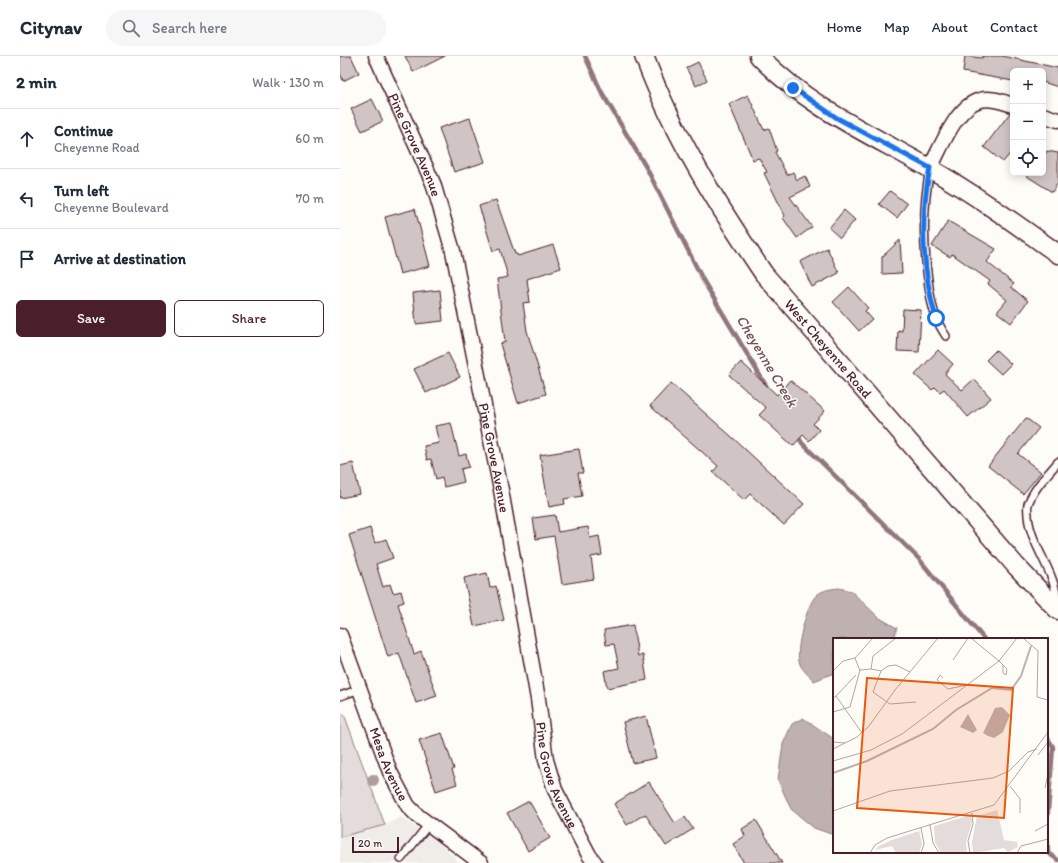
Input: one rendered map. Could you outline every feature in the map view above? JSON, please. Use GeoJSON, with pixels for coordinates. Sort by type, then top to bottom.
{"type":"FeatureCollection","features":[{"type":"Feature","properties":{"kind":"street","name":"Pine Grove Avenue"},"geometry":{"type":"LineString","coordinates":[[376,56],[433,183],[448,230],[464,299],[501,490],[538,699],[546,760],[556,790],[589,855],[596,863]]}},
{"type":"Feature","properties":{"kind":"street","name":"West Cheyenne Road"},"geometry":{"type":"LineString","coordinates":[[644,56],[665,106],[711,192],[764,274],[1016,566],[1057,609]]}},
{"type":"Feature","properties":{"kind":"street"},"geometry":{"type":"LineString","coordinates":[[759,56],[793,88],[815,104],[930,168],[1058,254]]}},
{"type":"Feature","properties":{"kind":"street"},"geometry":{"type":"LineString","coordinates":[[930,168],[961,112],[971,103],[981,99],[996,100],[1010,104]]}},
{"type":"Feature","properties":{"kind":"street"},"geometry":{"type":"LineString","coordinates":[[1046,116],[1058,120]]}},
{"type":"Feature","properties":{"kind":"street","name":"Mesa Avenue"},"geometry":{"type":"LineString","coordinates":[[340,634],[390,772],[408,806],[480,863]]}},
{"type":"Feature","properties":{"kind":"lane"},"geometry":{"type":"LineString","coordinates":[[930,168],[925,193],[924,216],[926,264],[930,298],[936,318],[946,336]]}},
{"type":"Feature","properties":{"kind":"lane"},"geometry":{"type":"LineString","coordinates":[[1057,609],[1058,595],[1052,575],[1037,548],[1029,524],[1027,506],[1036,487],[1058,462]]}},
{"type":"Feature","properties":{"kind":"lane"},"geometry":{"type":"LineString","coordinates":[[340,696],[360,689]]}},
{"type":"Feature","properties":{"kind":"lane"},"geometry":{"type":"LineString","coordinates":[[402,860],[429,824]]}},
{"type":"Feature","properties":{"kind":"shaded area"},"geometry":{"type":"Polygon","coordinates":[[[839,588],[851,591],[878,617],[897,628],[894,638],[833,638],[833,673],[814,681],[800,664],[800,641],[804,621],[814,598],[816,595],[825,590],[839,588]]]}},
{"type":"Feature","properties":{"kind":"shaded area"},"geometry":{"type":"Polygon","coordinates":[[[340,714],[344,714],[385,825],[340,837],[340,714]]]}},
{"type":"Feature","properties":{"kind":"shaded area"},"geometry":{"type":"Polygon","coordinates":[[[803,718],[833,738],[833,835],[814,828],[791,809],[778,780],[783,744],[792,724],[803,718]]]}},
{"type":"Feature","properties":{"kind":"shaded area"},"geometry":{"type":"Polygon","coordinates":[[[401,817],[442,845],[460,863],[340,863],[340,837],[385,825],[401,817]]]}},
{"type":"Feature","properties":{"kind":"building"},"geometry":{"type":"Polygon","coordinates":[[[340,56],[351,56],[359,73],[343,81],[340,73],[340,56]]]}},
{"type":"Feature","properties":{"kind":"building"},"geometry":{"type":"Polygon","coordinates":[[[405,56],[445,56],[413,72],[405,56]]]}},
{"type":"Feature","properties":{"kind":"building"},"geometry":{"type":"Polygon","coordinates":[[[965,56],[982,58],[983,56],[1002,56],[1058,68],[1058,87],[1046,83],[1046,68],[1010,68],[1010,80],[963,72],[965,56]]]}},
{"type":"Feature","properties":{"kind":"building"},"geometry":{"type":"Polygon","coordinates":[[[698,62],[707,80],[696,86],[686,68],[698,62]]]}},
{"type":"Feature","properties":{"kind":"building"},"geometry":{"type":"Polygon","coordinates":[[[748,95],[764,130],[769,128],[777,151],[775,152],[787,175],[793,172],[797,180],[805,176],[810,187],[790,197],[812,227],[797,238],[783,218],[785,216],[764,173],[767,172],[759,158],[753,160],[729,104],[748,95]]]}},
{"type":"Feature","properties":{"kind":"building"},"geometry":{"type":"Polygon","coordinates":[[[372,99],[383,121],[362,131],[351,109],[372,99]]]}},
{"type":"Feature","properties":{"kind":"building"},"geometry":{"type":"Polygon","coordinates":[[[1010,113],[1010,154],[1003,162],[984,147],[1010,113]]]}},
{"type":"Feature","properties":{"kind":"building"},"geometry":{"type":"Polygon","coordinates":[[[470,118],[485,162],[454,172],[439,128],[470,118]]]}},
{"type":"Feature","properties":{"kind":"building"},"geometry":{"type":"Polygon","coordinates":[[[1047,151],[1058,153],[1058,183],[1052,192],[1027,176],[1046,176],[1047,151]]]}},
{"type":"Feature","properties":{"kind":"building"},"geometry":{"type":"Polygon","coordinates":[[[890,191],[907,204],[897,218],[879,204],[890,191]]]}},
{"type":"Feature","properties":{"kind":"building"},"geometry":{"type":"Polygon","coordinates":[[[496,200],[515,254],[518,256],[553,245],[561,268],[527,279],[530,302],[523,303],[527,331],[546,394],[518,403],[500,344],[505,342],[497,279],[508,277],[500,249],[493,251],[479,206],[496,200]]]}},
{"type":"Feature","properties":{"kind":"building"},"geometry":{"type":"Polygon","coordinates":[[[415,209],[430,266],[400,274],[385,217],[415,209]]]}},
{"type":"Feature","properties":{"kind":"building"},"geometry":{"type":"Polygon","coordinates":[[[844,210],[855,220],[840,238],[829,228],[844,210]]]}},
{"type":"Feature","properties":{"kind":"building"},"geometry":{"type":"Polygon","coordinates":[[[948,221],[996,249],[987,262],[1014,284],[1011,287],[1028,301],[1011,323],[997,312],[1007,300],[988,284],[990,281],[952,254],[950,257],[932,246],[948,221]]]}},
{"type":"Feature","properties":{"kind":"building"},"geometry":{"type":"Polygon","coordinates":[[[900,240],[902,273],[882,274],[882,257],[900,240]]]}},
{"type":"Feature","properties":{"kind":"building"},"geometry":{"type":"Polygon","coordinates":[[[827,248],[839,273],[812,287],[800,262],[827,248]]]}},
{"type":"Feature","properties":{"kind":"building"},"geometry":{"type":"Polygon","coordinates":[[[849,287],[868,308],[865,311],[872,319],[859,331],[833,302],[849,287]]]}},
{"type":"Feature","properties":{"kind":"building"},"geometry":{"type":"Polygon","coordinates":[[[440,290],[443,321],[416,324],[413,293],[440,290]]]}},
{"type":"Feature","properties":{"kind":"building"},"geometry":{"type":"Polygon","coordinates":[[[903,309],[921,310],[919,352],[897,351],[898,330],[902,331],[903,309]]]}},
{"type":"Feature","properties":{"kind":"building"},"geometry":{"type":"Polygon","coordinates":[[[938,350],[953,364],[945,374],[962,390],[974,379],[991,398],[968,417],[944,389],[940,392],[935,387],[932,390],[915,375],[938,350]]]}},
{"type":"Feature","properties":{"kind":"building"},"geometry":{"type":"Polygon","coordinates":[[[996,350],[1011,364],[1001,374],[986,360],[996,350]]]}},
{"type":"Feature","properties":{"kind":"building"},"geometry":{"type":"Polygon","coordinates":[[[448,353],[460,377],[426,393],[414,369],[448,353]]]}},
{"type":"Feature","properties":{"kind":"building"},"geometry":{"type":"Polygon","coordinates":[[[741,362],[777,395],[790,380],[825,411],[813,424],[819,430],[809,441],[803,435],[793,446],[759,415],[766,408],[729,375],[741,362]]]}},
{"type":"Feature","properties":{"kind":"building"},"geometry":{"type":"Polygon","coordinates":[[[671,383],[804,504],[784,525],[750,494],[744,500],[713,472],[718,466],[650,406],[671,383]]]}},
{"type":"Feature","properties":{"kind":"building"},"geometry":{"type":"Polygon","coordinates":[[[1026,418],[1039,428],[1018,454],[1041,472],[1023,494],[988,466],[1026,418]]]}},
{"type":"Feature","properties":{"kind":"building"},"geometry":{"type":"Polygon","coordinates":[[[451,423],[459,456],[466,454],[469,467],[461,469],[464,482],[444,487],[442,477],[436,479],[431,459],[427,460],[424,446],[439,443],[435,426],[451,423]]]}},
{"type":"Feature","properties":{"kind":"building"},"geometry":{"type":"Polygon","coordinates":[[[579,449],[583,473],[578,473],[582,496],[564,499],[565,504],[549,507],[540,455],[579,449]]]}},
{"type":"Feature","properties":{"kind":"building"},"geometry":{"type":"Polygon","coordinates":[[[353,463],[360,494],[340,498],[340,466],[353,463]]]}},
{"type":"Feature","properties":{"kind":"building"},"geometry":{"type":"Polygon","coordinates":[[[555,515],[558,532],[588,527],[590,538],[599,536],[602,555],[591,557],[594,579],[562,584],[554,536],[536,539],[533,518],[555,515]]]}},
{"type":"Feature","properties":{"kind":"building"},"geometry":{"type":"Polygon","coordinates":[[[370,528],[375,543],[386,539],[393,558],[376,564],[383,587],[390,584],[393,593],[401,591],[404,602],[398,604],[414,654],[421,651],[437,696],[416,703],[399,653],[388,657],[349,535],[370,528]]]}},
{"type":"Feature","properties":{"kind":"building"},"geometry":{"type":"Polygon","coordinates":[[[487,573],[490,588],[496,586],[504,620],[474,626],[464,578],[487,573]]]}},
{"type":"Feature","properties":{"kind":"building"},"geometry":{"type":"Polygon","coordinates":[[[633,625],[638,656],[643,655],[647,680],[607,688],[604,671],[619,668],[614,644],[606,645],[604,630],[633,625]]]}},
{"type":"Feature","properties":{"kind":"building"},"geometry":{"type":"Polygon","coordinates":[[[646,716],[656,758],[633,763],[623,722],[646,716]]]}},
{"type":"Feature","properties":{"kind":"building"},"geometry":{"type":"Polygon","coordinates":[[[442,733],[454,769],[452,770],[457,784],[436,791],[419,740],[442,733]]]}},
{"type":"Feature","properties":{"kind":"building"},"geometry":{"type":"Polygon","coordinates":[[[649,782],[675,823],[685,817],[693,829],[666,846],[645,814],[627,825],[614,804],[649,782]]]}},
{"type":"Feature","properties":{"kind":"building"},"geometry":{"type":"Polygon","coordinates":[[[529,801],[550,838],[528,851],[507,813],[529,801]]]}},
{"type":"Feature","properties":{"kind":"building"},"geometry":{"type":"Polygon","coordinates":[[[756,820],[782,863],[744,863],[733,844],[745,836],[742,829],[756,820]]]}},
{"type":"Feature","properties":{"kind":"waterway","name":"Cheyenne Creek"},"geometry":{"type":"LineString","coordinates":[[585,56],[601,91],[647,169],[704,282],[768,389]]}},
{"type":"Feature","properties":{"kind":"waterway","name":"Cheyenne Creek"},"geometry":{"type":"LineString","coordinates":[[797,434],[802,443],[919,559],[983,638]]}},
{"type":"Feature","properties":{"kind":"waterway","name":"Cheyenne Creek"},"geometry":{"type":"LineString","coordinates":[[1048,739],[1053,747],[1048,810]]}},
{"type":"Feature","properties":{"kind":"waterway","name":"Cheyenne Creek"},"geometry":{"type":"LineString","coordinates":[[1048,853],[1058,860]]}},
{"type":"Feature","properties":{"kind":"route"},"geometry":{"type":"LineString","coordinates":[[793,88],[837,118],[930,168],[925,193],[923,224],[930,298],[936,318]]}}]}
